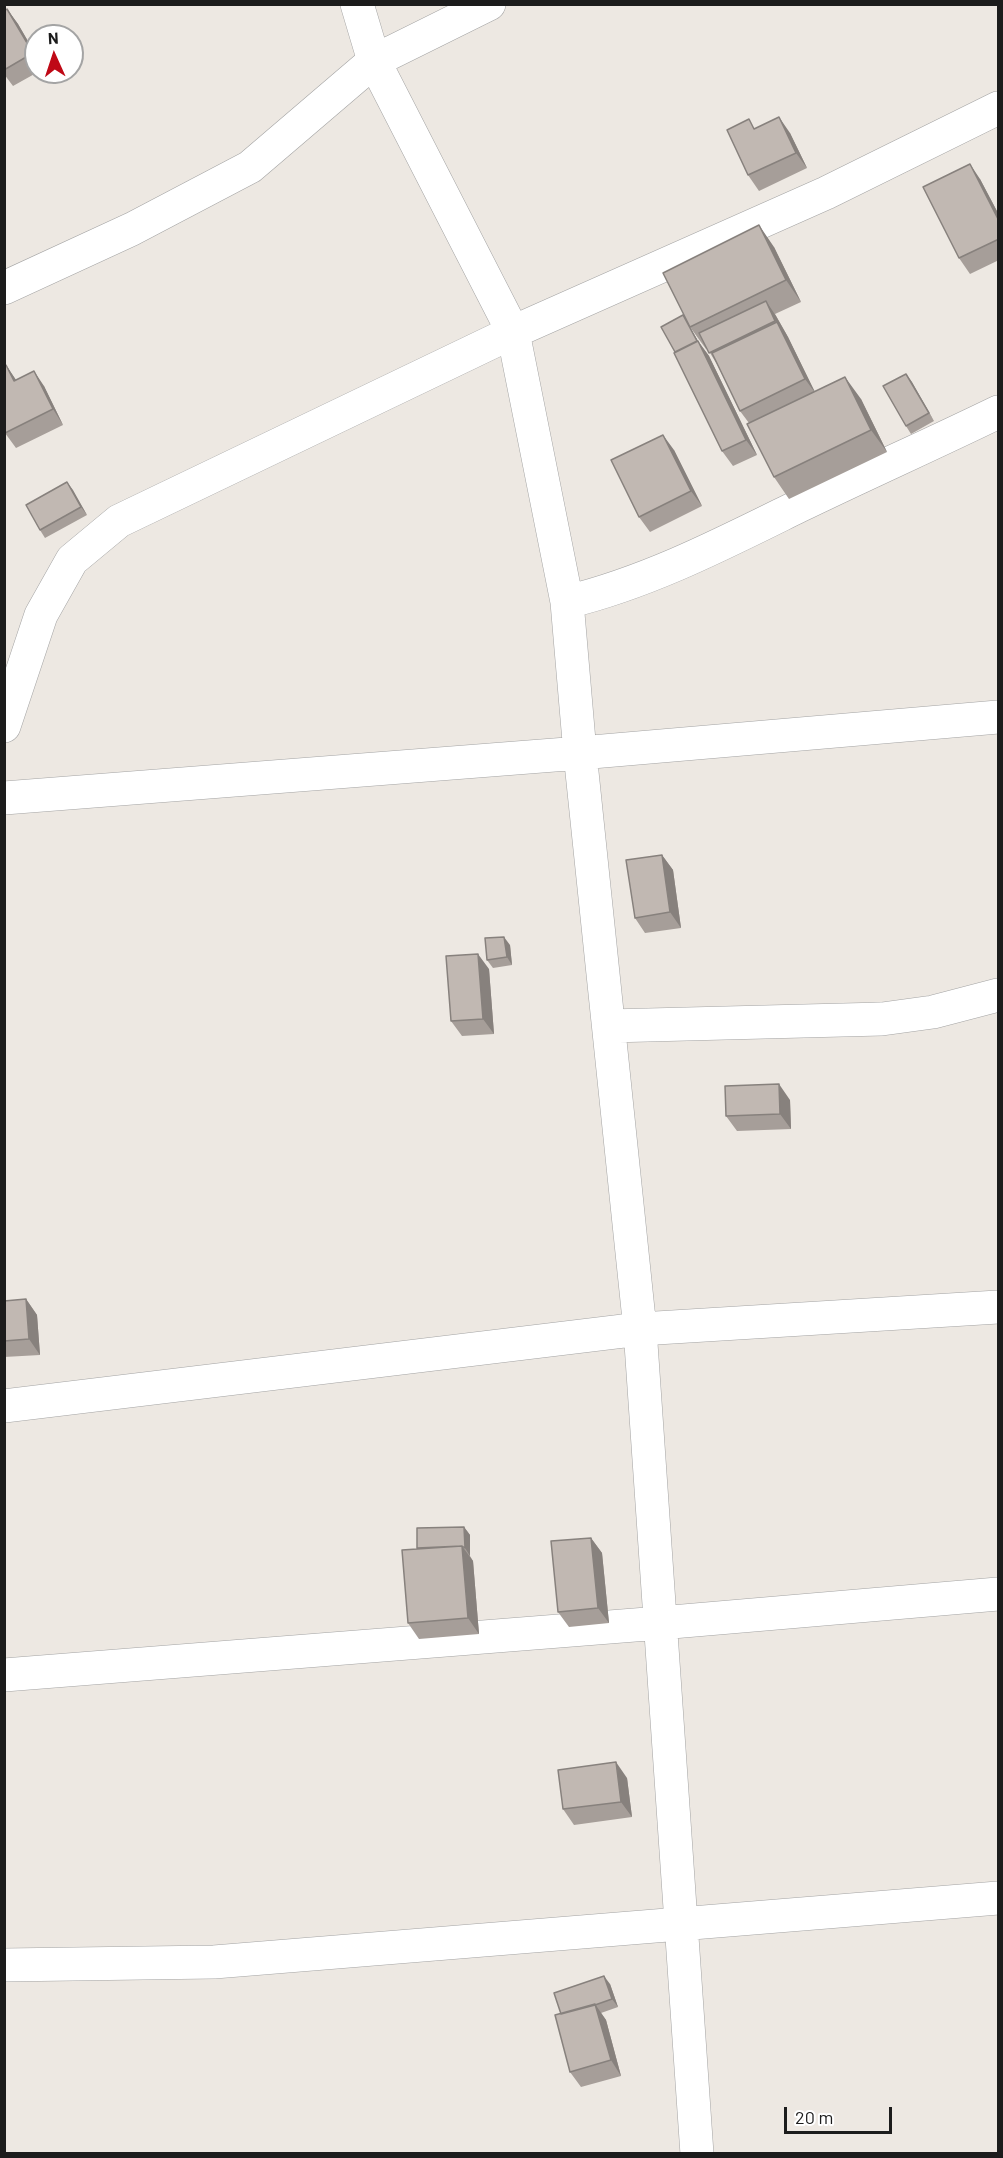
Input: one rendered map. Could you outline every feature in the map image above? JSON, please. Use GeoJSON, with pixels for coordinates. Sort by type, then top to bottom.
{"type":"FeatureCollection","features":[{"type":"Feature","properties":{"kind":"street"},"geometry":{"type":"LineString","coordinates":[[357,4],[374,62],[513,332],[567,602],[580,753],[640,1329],[697,2154]]}},
{"type":"Feature","properties":{"kind":"street"},"geometry":{"type":"LineString","coordinates":[[4,288],[132,229],[250,167],[374,62],[489,4]]}},
{"type":"Feature","properties":{"kind":"street"},"geometry":{"type":"LineString","coordinates":[[4,726],[41,615],[72,560],[119,521],[513,332],[826,193],[999,108]]}},
{"type":"Feature","properties":{"kind":"street"},"geometry":{"type":"LineString","coordinates":[[567,602],[600,594],[672,566],[999,412]]}},
{"type":"Feature","properties":{"kind":"street"},"geometry":{"type":"LineString","coordinates":[[4,798],[580,753],[999,717]]}},
{"type":"Feature","properties":{"kind":"street"},"geometry":{"type":"LineString","coordinates":[[609,1026],[882,1018],[933,1012],[999,995]]}},
{"type":"Feature","properties":{"kind":"street"},"geometry":{"type":"LineString","coordinates":[[4,1406],[640,1329],[999,1307]]}},
{"type":"Feature","properties":{"kind":"street"},"geometry":{"type":"LineString","coordinates":[[4,1675],[999,1594]]}},
{"type":"Feature","properties":{"kind":"street"},"geometry":{"type":"LineString","coordinates":[[4,1965],[214,1962],[999,1898]]}},
{"type":"Feature","properties":{"kind":"building"},"geometry":{"type":"Polygon","coordinates":[[[7,9],[24,38],[24,58],[4,70],[4,11],[7,9]]]}},
{"type":"Feature","properties":{"kind":"building"},"geometry":{"type":"Polygon","coordinates":[[[779,117],[796,153],[748,175],[727,130],[749,119],[754,129],[779,117]]]}},
{"type":"Feature","properties":{"kind":"building"},"geometry":{"type":"Polygon","coordinates":[[[970,164],[999,221],[999,239],[959,258],[923,187],[970,164]]]}},
{"type":"Feature","properties":{"kind":"building"},"geometry":{"type":"Polygon","coordinates":[[[759,225],[786,280],[690,327],[663,273],[759,225]]]}},
{"type":"Feature","properties":{"kind":"building"},"geometry":{"type":"Polygon","coordinates":[[[766,301],[775,321],[709,353],[699,333],[766,301]]]}},
{"type":"Feature","properties":{"kind":"building"},"geometry":{"type":"Polygon","coordinates":[[[683,315],[697,341],[675,352],[661,327],[683,315]]]}},
{"type":"Feature","properties":{"kind":"building"},"geometry":{"type":"Polygon","coordinates":[[[777,322],[805,379],[740,411],[712,353],[777,322]]]}},
{"type":"Feature","properties":{"kind":"building"},"geometry":{"type":"Polygon","coordinates":[[[698,341],[746,440],[722,451],[674,353],[698,341]]]}},
{"type":"Feature","properties":{"kind":"building"},"geometry":{"type":"Polygon","coordinates":[[[4,365],[14,381],[34,371],[53,409],[5,433],[4,365]]]}},
{"type":"Feature","properties":{"kind":"building"},"geometry":{"type":"Polygon","coordinates":[[[906,374],[929,413],[906,426],[883,386],[906,374]]]}},
{"type":"Feature","properties":{"kind":"building"},"geometry":{"type":"Polygon","coordinates":[[[845,377],[871,430],[774,477],[747,424],[845,377]]]}},
{"type":"Feature","properties":{"kind":"building"},"geometry":{"type":"Polygon","coordinates":[[[663,435],[691,491],[639,517],[611,460],[663,435]]]}},
{"type":"Feature","properties":{"kind":"building"},"geometry":{"type":"Polygon","coordinates":[[[67,482],[81,507],[40,530],[26,505],[67,482]]]}},
{"type":"Feature","properties":{"kind":"building"},"geometry":{"type":"Polygon","coordinates":[[[662,855],[670,912],[635,918],[626,860],[662,855]]]}},
{"type":"Feature","properties":{"kind":"building"},"geometry":{"type":"Polygon","coordinates":[[[504,937],[507,957],[487,960],[485,938],[504,937]]]}},
{"type":"Feature","properties":{"kind":"building"},"geometry":{"type":"Polygon","coordinates":[[[478,954],[483,1019],[451,1021],[446,956],[478,954]]]}},
{"type":"Feature","properties":{"kind":"building"},"geometry":{"type":"Polygon","coordinates":[[[779,1084],[780,1114],[726,1116],[725,1086],[779,1084]]]}},
{"type":"Feature","properties":{"kind":"building"},"geometry":{"type":"Polygon","coordinates":[[[26,1299],[29,1339],[4,1341],[4,1301],[26,1299]]]}},
{"type":"Feature","properties":{"kind":"building"},"geometry":{"type":"Polygon","coordinates":[[[464,1527],[465,1548],[462,1546],[417,1548],[417,1528],[464,1527]]]}},
{"type":"Feature","properties":{"kind":"building"},"geometry":{"type":"Polygon","coordinates":[[[591,1538],[598,1608],[558,1612],[551,1541],[591,1538]]]}},
{"type":"Feature","properties":{"kind":"building"},"geometry":{"type":"Polygon","coordinates":[[[462,1546],[468,1618],[408,1623],[402,1550],[462,1546]]]}},
{"type":"Feature","properties":{"kind":"building"},"geometry":{"type":"Polygon","coordinates":[[[616,1762],[621,1802],[563,1809],[558,1770],[616,1762]]]}},
{"type":"Feature","properties":{"kind":"building"},"geometry":{"type":"Polygon","coordinates":[[[604,1976],[612,1999],[561,2014],[554,1993],[604,1976]]]}},
{"type":"Feature","properties":{"kind":"building"},"geometry":{"type":"Polygon","coordinates":[[[595,2004],[611,2060],[570,2072],[555,2015],[595,2004]]]}}]}
